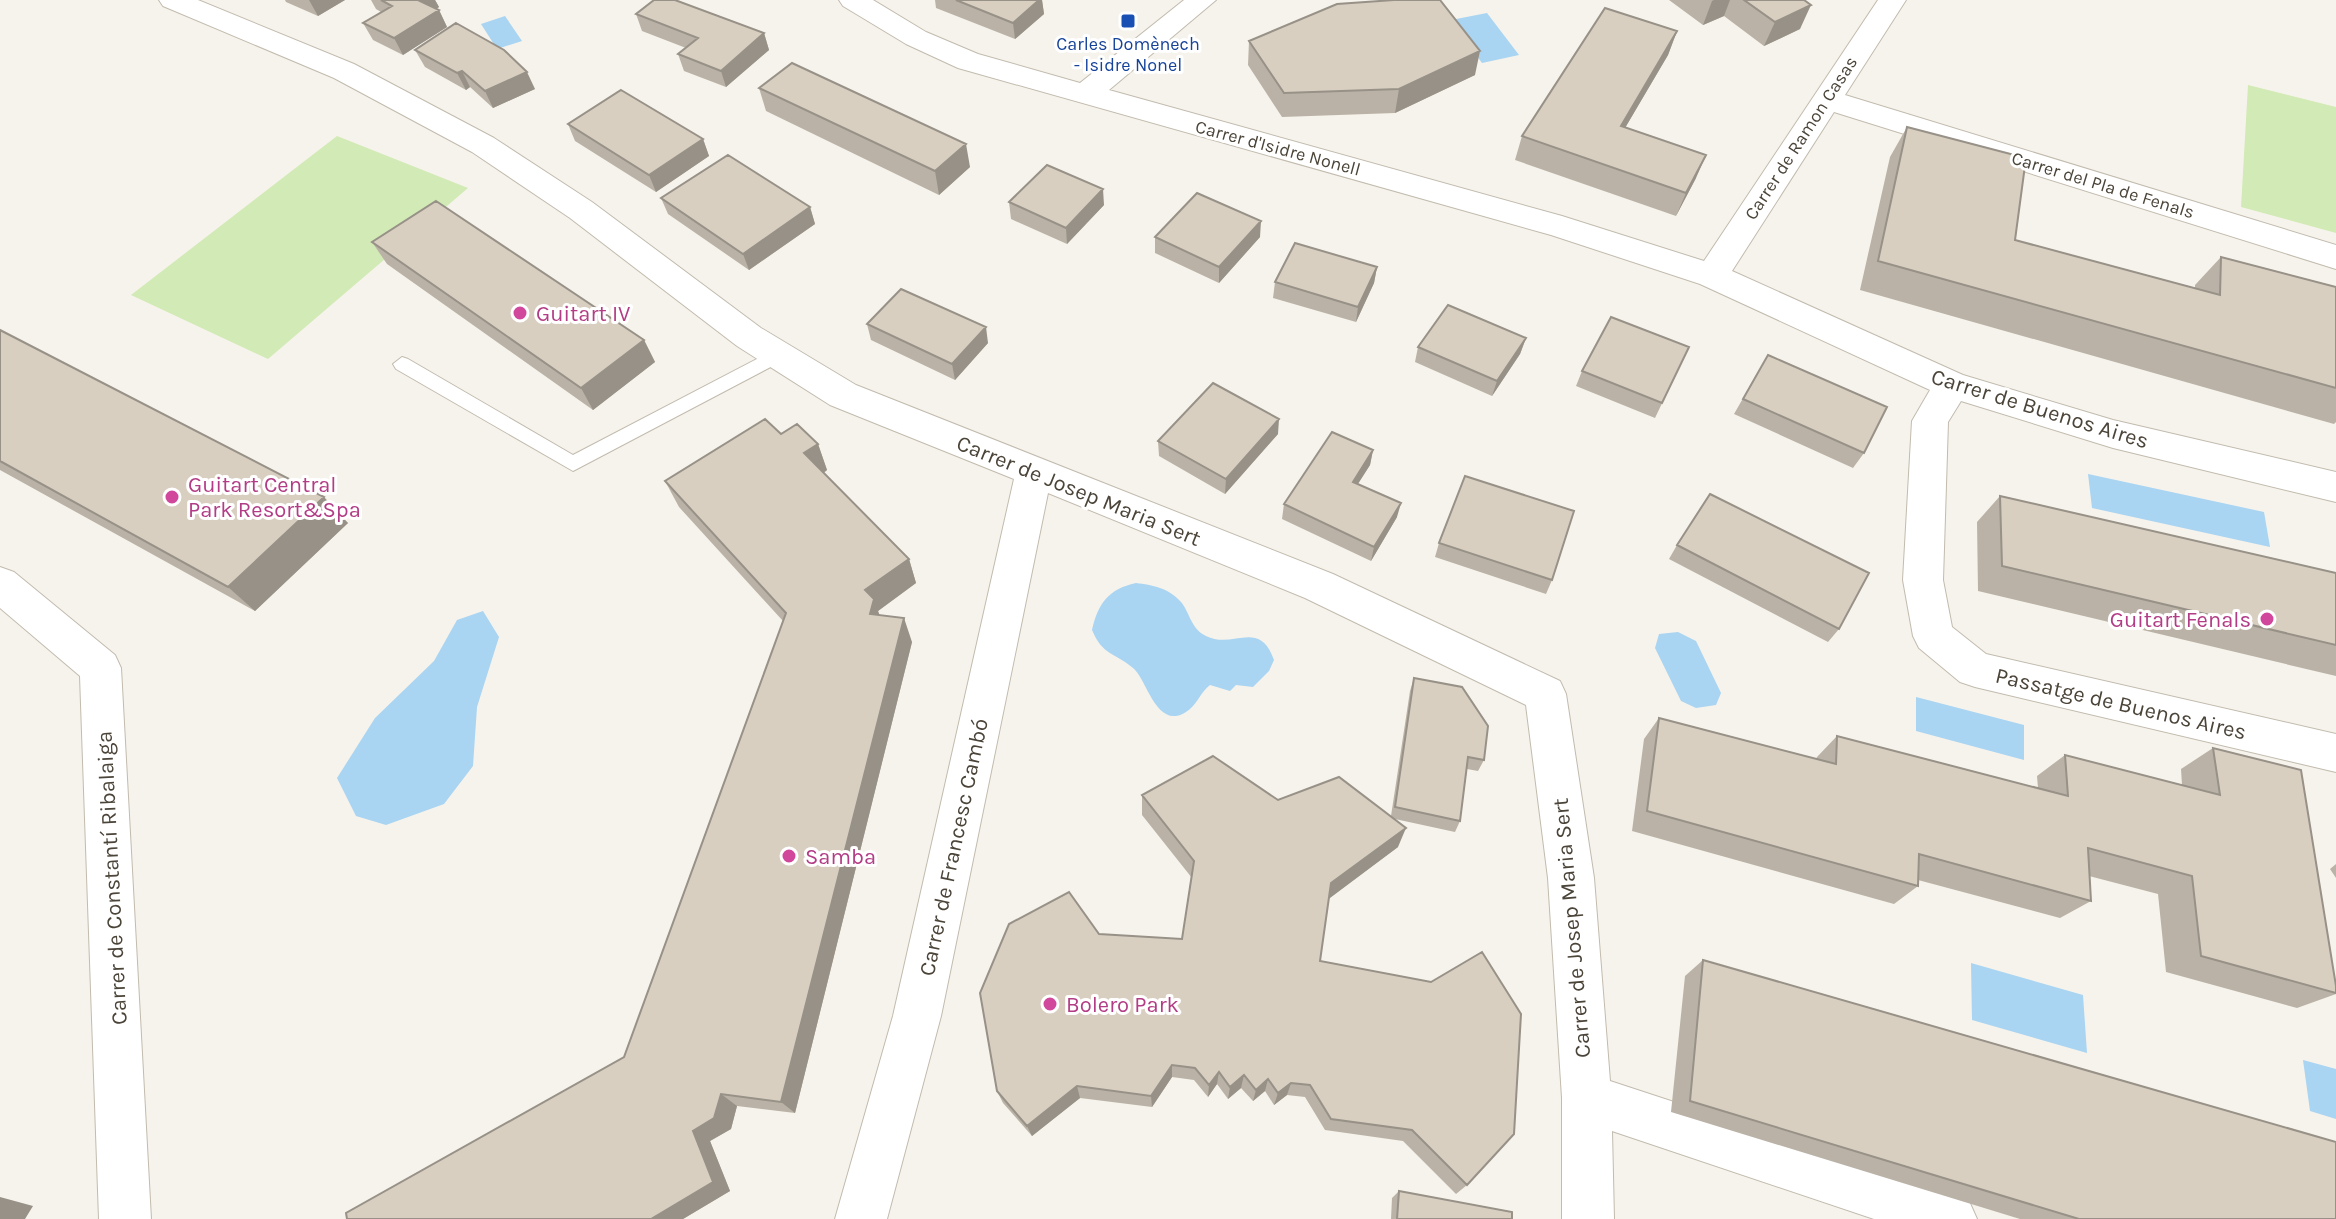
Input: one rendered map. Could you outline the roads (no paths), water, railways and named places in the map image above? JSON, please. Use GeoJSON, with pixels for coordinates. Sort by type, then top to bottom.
{"type":"FeatureCollection","features":[{"type":"Feature","properties":{"kind":"street","name":"Carrer de Josep Maria Sert"},"geometry":{"type":"LineString","coordinates":[[173,0],[344,71],[483,145],[581,210],[749,337],[843,395],[1319,586],[1545,694],[1571,878],[1587,1098],[1588,1219]]}},
{"type":"Feature","properties":{"kind":"street","name":"Carrer d'Isidre Nonell"},"geometry":{"type":"LineString","coordinates":[[853,0],[916,38],[968,61],[1562,227],[1712,276]]}},
{"type":"Feature","properties":{"kind":"street"},"geometry":{"type":"LineString","coordinates":[[1084,95],[1202,0]]}},
{"type":"Feature","properties":{"kind":"street","name":"Carrer de Ramon Casas"},"geometry":{"type":"LineString","coordinates":[[1712,276],[1892,0]]}},
{"type":"Feature","properties":{"kind":"street","name":"Carrer del Pla de Fenals"},"geometry":{"type":"LineString","coordinates":[[1825,99],[2336,257]]}},
{"type":"Feature","properties":{"kind":"street","name":"Carrer de Buenos Aires"},"geometry":{"type":"LineString","coordinates":[[1712,276],[1952,385],[2113,434],[2336,487]]}},
{"type":"Feature","properties":{"kind":"street","name":"Passatge de Buenos Aires"},"geometry":{"type":"LineString","coordinates":[[1952,385],[1930,421],[1923,580],[1933,636],[1975,669],[2336,753]]}},
{"type":"Feature","properties":{"kind":"street","name":"Carrer de Francesc Cambó"},"geometry":{"type":"LineString","coordinates":[[861,1219],[917,1016],[1034,471]]}},
{"type":"Feature","properties":{"kind":"street","name":"Carrer de Constantí Ribalaiga"},"geometry":{"type":"LineString","coordinates":[[0,584],[100,668],[125,1219]]}},
{"type":"Feature","properties":{"kind":"street"},"geometry":{"type":"LineString","coordinates":[[1587,1098],[1951,1219]]}},
{"type":"Feature","properties":{"kind":"lane"},"geometry":{"type":"LineString","coordinates":[[402,364],[573,464],[778,355]]}},
{"type":"Feature","properties":{"kind":"water"},"geometry":{"type":"Polygon","coordinates":[[[1487,13],[1519,55],[1482,63],[1451,20],[1487,13]]]}},
{"type":"Feature","properties":{"kind":"water"},"geometry":{"type":"Polygon","coordinates":[[[505,16],[522,41],[497,49],[481,24],[505,16]]]}},
{"type":"Feature","properties":{"kind":"water"},"geometry":{"type":"Polygon","coordinates":[[[2088,474],[2264,512],[2270,547],[2092,508],[2088,474]]]}},
{"type":"Feature","properties":{"kind":"water"},"geometry":{"type":"Polygon","coordinates":[[[1136,583],[1171,593],[1184,606],[1197,629],[1206,636],[1226,640],[1261,640],[1274,660],[1269,671],[1253,687],[1236,685],[1230,691],[1210,685],[1190,709],[1179,715],[1161,711],[1133,668],[1105,649],[1092,630],[1097,613],[1106,599],[1118,589],[1136,583]]]}},
{"type":"Feature","properties":{"kind":"water"},"geometry":{"type":"Polygon","coordinates":[[[483,611],[499,637],[477,707],[473,766],[444,804],[386,825],[356,816],[337,778],[375,718],[434,661],[457,620],[483,611]]]}},
{"type":"Feature","properties":{"kind":"water"},"geometry":{"type":"Polygon","coordinates":[[[1678,632],[1696,641],[1721,693],[1716,705],[1696,708],[1681,701],[1655,648],[1659,634],[1678,632]]]}},
{"type":"Feature","properties":{"kind":"water"},"geometry":{"type":"Polygon","coordinates":[[[1916,697],[2024,725],[2024,760],[1916,731],[1916,697]]]}},
{"type":"Feature","properties":{"kind":"water"},"geometry":{"type":"Polygon","coordinates":[[[1971,963],[2083,995],[2087,1053],[1972,1020],[1971,963]]]}},
{"type":"Feature","properties":{"kind":"water"},"geometry":{"type":"Polygon","coordinates":[[[2303,1060],[2336,1069],[2336,1119],[2310,1111],[2303,1060]]]}},
{"type":"Feature","properties":{"kind":"place","name":"Carles Domènech - Isidre Nonel"},"geometry":{"type":"Point","coordinates":[1128,21]}},
{"type":"Feature","properties":{"kind":"place","name":"Guitart IV"},"geometry":{"type":"Point","coordinates":[520,313]}},
{"type":"Feature","properties":{"kind":"place","name":"Guitart Central Park Resort&Spa"},"geometry":{"type":"Point","coordinates":[172,497]}},
{"type":"Feature","properties":{"kind":"place","name":"Guitart Fenals"},"geometry":{"type":"Point","coordinates":[2267,619]}},
{"type":"Feature","properties":{"kind":"place","name":"Samba"},"geometry":{"type":"Point","coordinates":[789,856]}},
{"type":"Feature","properties":{"kind":"place","name":"Bolero Park"},"geometry":{"type":"Point","coordinates":[1050,1004]}}]}
